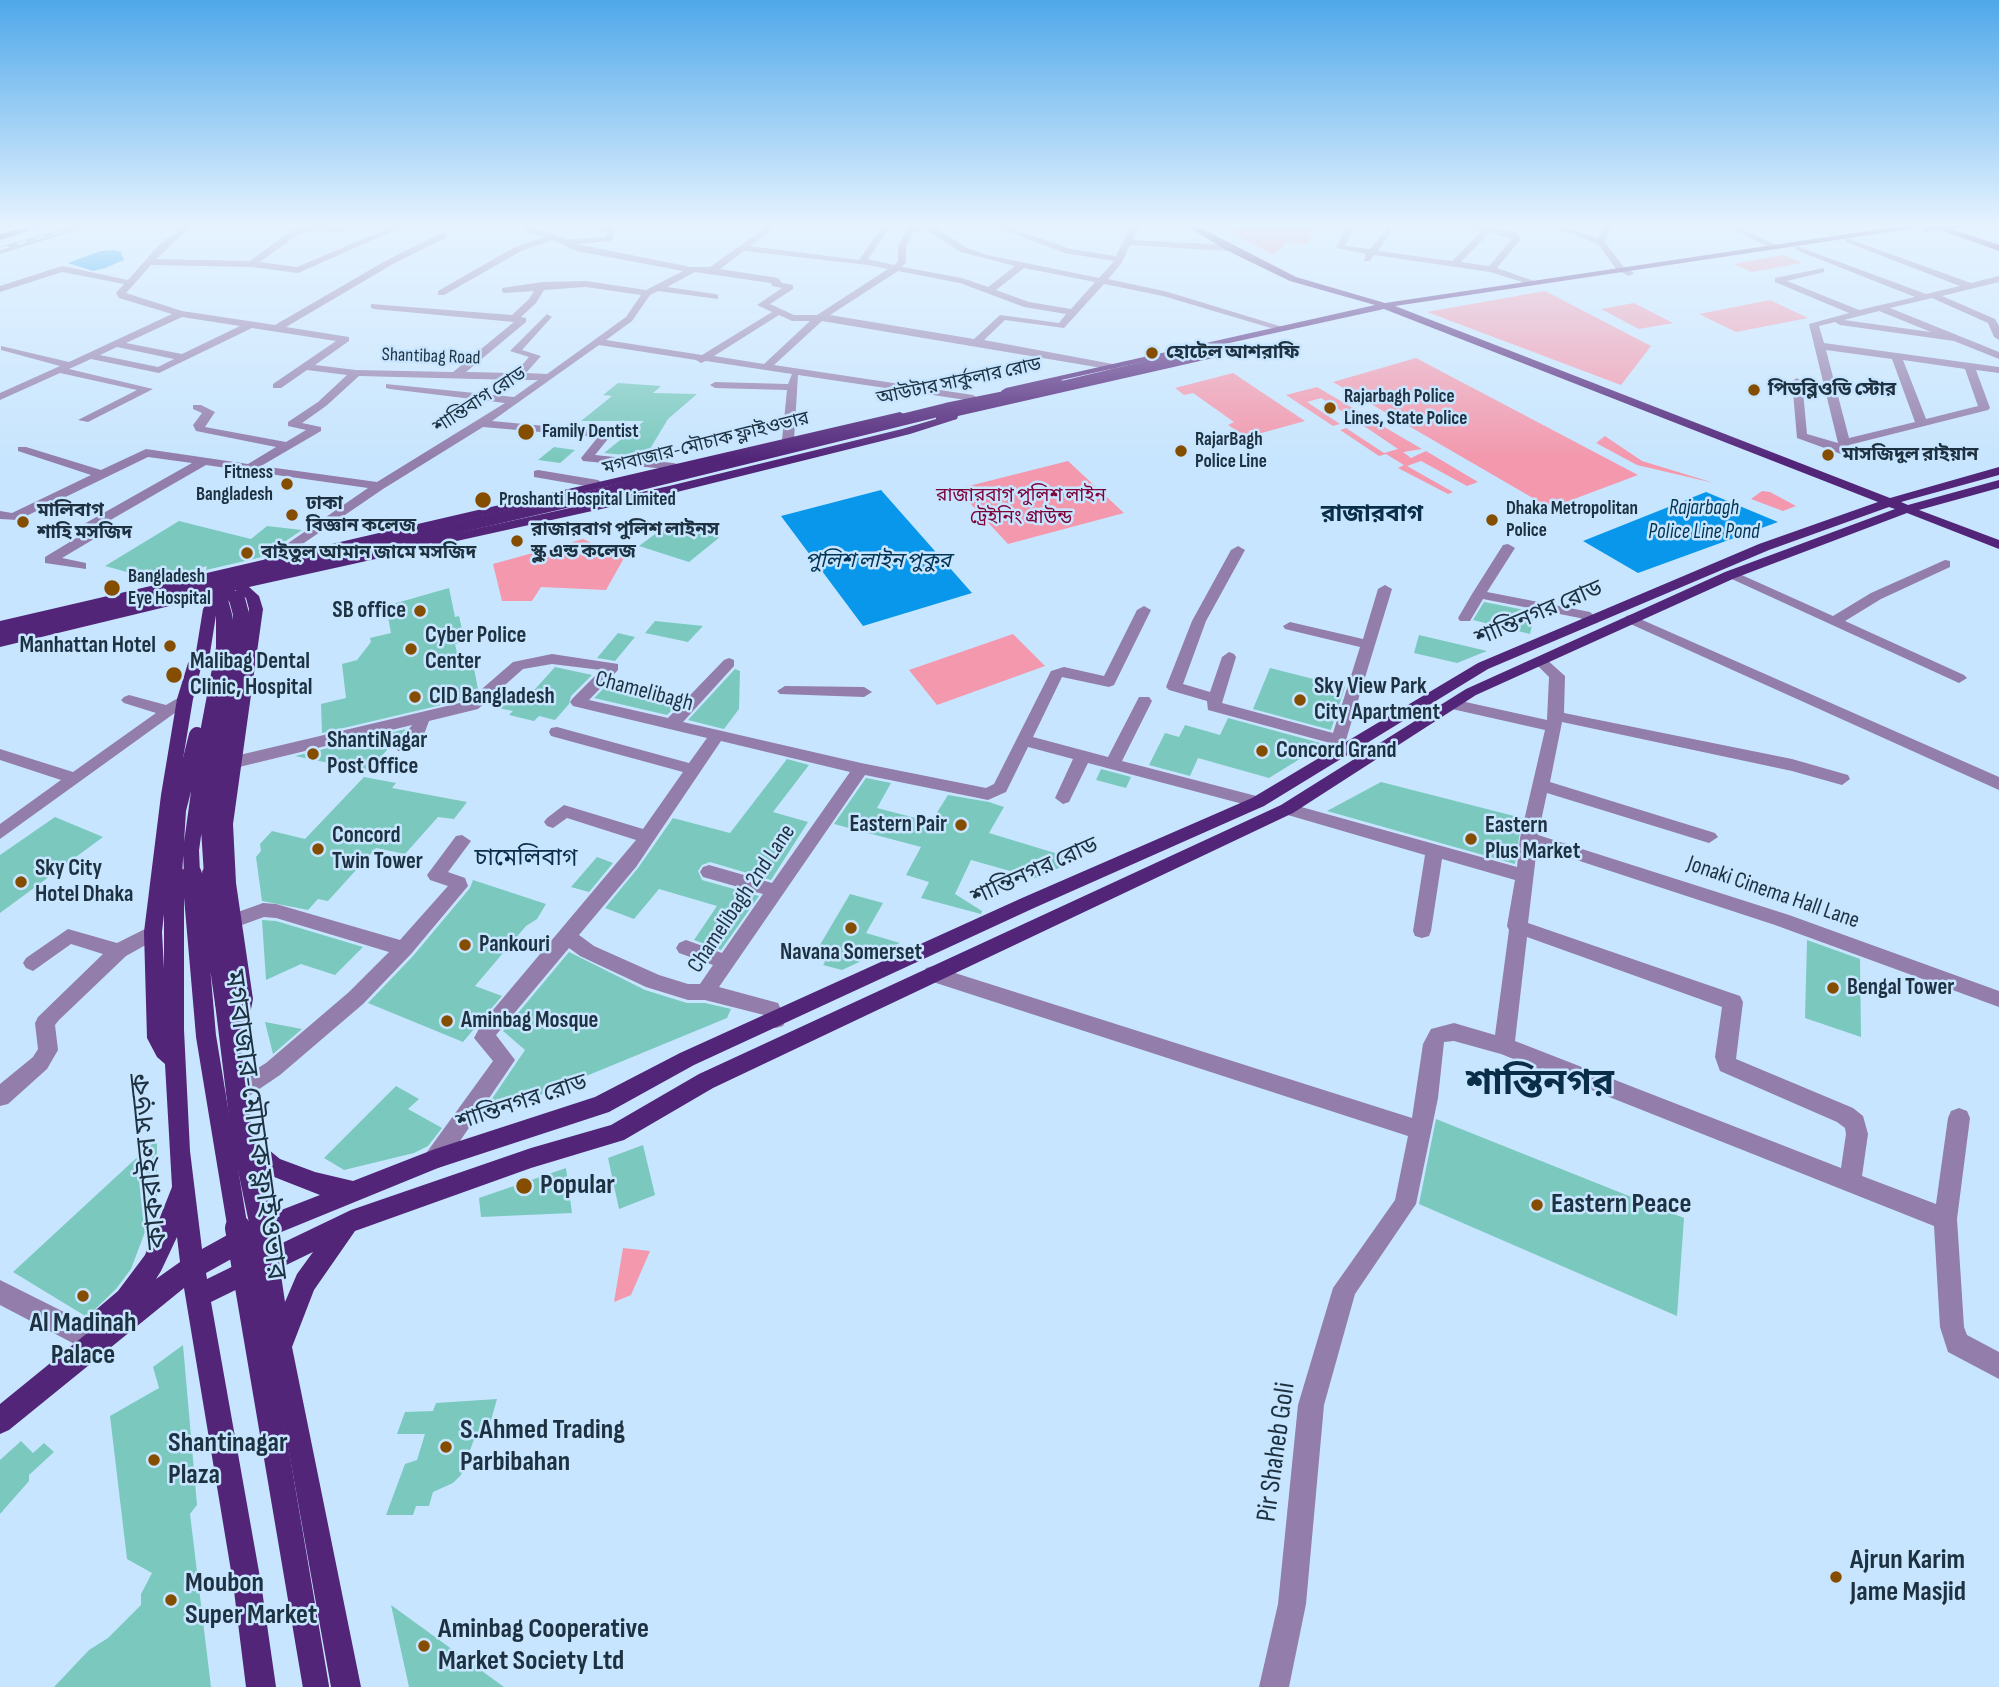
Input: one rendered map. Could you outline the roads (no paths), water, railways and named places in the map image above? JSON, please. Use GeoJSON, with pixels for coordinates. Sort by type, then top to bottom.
{"type":"FeatureCollection","features":[{"type":"Feature","properties":{"kind":"main road"},"geometry":{"type":"LineString","coordinates":[[1372,302],[1410,309],[1905,503],[1999,545]]}},
{"type":"Feature","properties":{"kind":"main road"},"geometry":{"type":"LineString","coordinates":[[1382,302],[1905,503],[1999,534]]}},
{"type":"Feature","properties":{"kind":"main road","name":"আউটার সার্কুলার রোড"},"geometry":{"type":"LineString","coordinates":[[983,408],[1135,376],[1425,302]]}},
{"type":"Feature","properties":{"kind":"main road","name":"আউটার সার্কুলার রোড"},"geometry":{"type":"LineString","coordinates":[[1410,309],[1450,302]]}},
{"type":"Feature","properties":{"kind":"main road","name":"আউটার সার্কুলার রোড"},"geometry":{"type":"LineString","coordinates":[[247,566],[1383,305]]}},
{"type":"Feature","properties":{"kind":"main road","name":"মগবাজার-মৌচাক ফ্লাইওভার"},"geometry":{"type":"LineString","coordinates":[[0,641],[178,592],[601,494],[946,409],[1054,388],[1205,352],[1241,338]]}},
{"type":"Feature","properties":{"kind":"main road"},"geometry":{"type":"LineString","coordinates":[[973,398],[983,408]]}},
{"type":"Feature","properties":{"kind":"main road","name":"মগবাজার-মৌচাক ফ্লাইওভার"},"geometry":{"type":"LineString","coordinates":[[221,583],[591,501],[940,416],[983,408]]}},
{"type":"Feature","properties":{"kind":"main road","name":"আউটার সার্কুলার রোড"},"geometry":{"type":"LineString","coordinates":[[0,631],[669,490],[913,430],[967,412]]}},
{"type":"Feature","properties":{"kind":"main road","name":"আউটার সার্কুলার রোড"},"geometry":{"type":"LineString","coordinates":[[178,592],[622,482],[655,471]]}},
{"type":"Feature","properties":{"kind":"main road"},"geometry":{"type":"LineString","coordinates":[[1905,503],[1999,471]]}},
{"type":"Feature","properties":{"kind":"main road"},"geometry":{"type":"LineString","coordinates":[[1905,503],[1999,484]]}},
{"type":"Feature","properties":{"kind":"main road","name":"শান্তিনগর রোড"},"geometry":{"type":"LineString","coordinates":[[198,1296],[351,1221],[531,1158],[616,1133],[706,1081],[1287,809],[1452,704],[1638,610],[1722,571],[1905,503]]}},
{"type":"Feature","properties":{"kind":"main road","name":"কাকরাইল সড়ক"},"geometry":{"type":"LineString","coordinates":[[247,566],[221,583],[210,609],[202,653],[195,663],[185,699],[169,795],[153,932],[157,1038],[164,1051],[176,1062],[181,1181],[247,1583],[261,1687]]}},
{"type":"Feature","properties":{"kind":"main road"},"geometry":{"type":"LineString","coordinates":[[178,592],[221,583],[252,596],[256,609],[231,763],[224,852],[243,999],[240,1014],[229,1032],[243,1142],[262,1229],[265,1263],[280,1347],[346,1687]]}},
{"type":"Feature","properties":{"kind":"main road","name":"আউটার সার্কুলার রোড"},"geometry":{"type":"LineString","coordinates":[[0,625],[221,583]]}},
{"type":"Feature","properties":{"kind":"main road","name":"মগবাজার-মৌচাক ফ্লাইওভার"},"geometry":{"type":"LineString","coordinates":[[221,583],[237,599],[241,614],[209,829],[215,932],[229,1032]]}},
{"type":"Feature","properties":{"kind":"main road"},"geometry":{"type":"LineString","coordinates":[[178,592],[201,610],[192,656],[195,663]]}},
{"type":"Feature","properties":{"kind":"main road"},"geometry":{"type":"LineString","coordinates":[[176,1062],[173,894],[178,810],[208,692],[219,630],[214,604],[178,592]]}},
{"type":"Feature","properties":{"kind":"main road","name":"মগবাজার-মৌচাক ফ্লাইওভার"},"geometry":{"type":"LineString","coordinates":[[178,592],[210,596],[221,604],[224,615],[224,648],[205,749],[191,850],[192,877],[210,1059],[285,1516],[316,1687]]}},
{"type":"Feature","properties":{"kind":"main road","name":"শান্তিনগর রোড"},"geometry":{"type":"LineString","coordinates":[[90,1339],[193,1267],[262,1229],[435,1159],[601,1105],[687,1059],[1028,903],[1258,802],[1337,748],[1456,680],[1592,620],[1638,610]]}},
{"type":"Feature","properties":{"kind":"main road"},"geometry":{"type":"LineString","coordinates":[[919,954],[933,974]]}},
{"type":"Feature","properties":{"kind":"main road"},"geometry":{"type":"LineString","coordinates":[[243,1142],[282,1171],[350,1192]]}},
{"type":"Feature","properties":{"kind":"main road"},"geometry":{"type":"LineString","coordinates":[[0,1421],[90,1339],[127,1300],[153,1263],[170,1225],[181,1181]]}},
{"type":"Feature","properties":{"kind":"main road"},"geometry":{"type":"LineString","coordinates":[[280,1347],[305,1282],[351,1221]]}},
{"type":"Feature","properties":{"kind":"main road"},"geometry":{"type":"LineString","coordinates":[[0,1411],[90,1339]]}},
{"type":"Feature","properties":{"kind":"street"},"geometry":{"type":"LineString","coordinates":[[133,302],[181,314],[345,339],[277,386]]}},
{"type":"Feature","properties":{"kind":"street"},"geometry":{"type":"LineString","coordinates":[[277,328],[322,302]]}},
{"type":"Feature","properties":{"kind":"street"},"geometry":{"type":"LineString","coordinates":[[514,318],[532,302]]}},
{"type":"Feature","properties":{"kind":"street","name":"শান্তিবাগ রোড"},"geometry":{"type":"LineString","coordinates":[[221,583],[275,559],[379,486],[516,401],[629,319],[643,302]]}},
{"type":"Feature","properties":{"kind":"street"},"geometry":{"type":"LineString","coordinates":[[767,302],[762,305],[792,318],[819,318],[904,327],[1114,367]]}},
{"type":"Feature","properties":{"kind":"street"},"geometry":{"type":"LineString","coordinates":[[764,369],[819,318],[845,302]]}},
{"type":"Feature","properties":{"kind":"street"},"geometry":{"type":"LineString","coordinates":[[1018,302],[1073,312]]}},
{"type":"Feature","properties":{"kind":"street"},"geometry":{"type":"LineString","coordinates":[[976,342],[1003,317],[1063,325],[1083,302]]}},
{"type":"Feature","properties":{"kind":"street"},"geometry":{"type":"LineString","coordinates":[[1190,302],[1281,328]]}},
{"type":"Feature","properties":{"kind":"street"},"geometry":{"type":"LineString","coordinates":[[1831,302],[1858,313]]}},
{"type":"Feature","properties":{"kind":"street"},"geometry":{"type":"LineString","coordinates":[[1797,382],[1801,436],[1840,450],[1843,443],[1814,324],[1906,302]]}},
{"type":"Feature","properties":{"kind":"street"},"geometry":{"type":"LineString","coordinates":[[1943,302],[1992,321],[1999,337]]}},
{"type":"Feature","properties":{"kind":"street"},"geometry":{"type":"LineString","coordinates":[[374,306],[523,320],[456,375]]}},
{"type":"Feature","properties":{"kind":"street"},"geometry":{"type":"LineString","coordinates":[[1880,308],[1999,356]]}},
{"type":"Feature","properties":{"kind":"street"},"geometry":{"type":"LineString","coordinates":[[701,360],[777,310]]}},
{"type":"Feature","properties":{"kind":"street"},"geometry":{"type":"LineString","coordinates":[[0,397],[181,314]]}},
{"type":"Feature","properties":{"kind":"street"},"geometry":{"type":"LineString","coordinates":[[517,377],[536,356],[514,351],[547,317]]}},
{"type":"Feature","properties":{"kind":"street"},"geometry":{"type":"LineString","coordinates":[[1829,320],[1958,339]]}},
{"type":"Feature","properties":{"kind":"street"},"geometry":{"type":"LineString","coordinates":[[90,356],[156,370],[250,324]]}},
{"type":"Feature","properties":{"kind":"street"},"geometry":{"type":"LineString","coordinates":[[596,342],[701,360],[973,398]]}},
{"type":"Feature","properties":{"kind":"street"},"geometry":{"type":"LineString","coordinates":[[117,344],[185,358]]}},
{"type":"Feature","properties":{"kind":"street"},"geometry":{"type":"LineString","coordinates":[[1820,346],[1999,370]]}},
{"type":"Feature","properties":{"kind":"street"},"geometry":{"type":"LineString","coordinates":[[5,348],[64,368],[148,390],[85,420]]}},
{"type":"Feature","properties":{"kind":"street"},"geometry":{"type":"LineString","coordinates":[[1896,356],[1922,424]]}},
{"type":"Feature","properties":{"kind":"street"},"geometry":{"type":"LineString","coordinates":[[1969,366],[1984,408]]}},
{"type":"Feature","properties":{"kind":"street","name":"Shantibag Road"},"geometry":{"type":"LineString","coordinates":[[305,367],[356,373],[547,377]]}},
{"type":"Feature","properties":{"kind":"street"},"geometry":{"type":"LineString","coordinates":[[249,468],[317,429],[292,425],[322,404],[356,373]]}},
{"type":"Feature","properties":{"kind":"street"},"geometry":{"type":"LineString","coordinates":[[788,440],[794,373]]}},
{"type":"Feature","properties":{"kind":"street"},"geometry":{"type":"LineString","coordinates":[[390,386],[516,401]]}},
{"type":"Feature","properties":{"kind":"street"},"geometry":{"type":"LineString","coordinates":[[715,386],[793,387]]}},
{"type":"Feature","properties":{"kind":"street"},"geometry":{"type":"LineString","coordinates":[[197,407],[209,412],[200,425],[201,429],[287,446]]}},
{"type":"Feature","properties":{"kind":"street"},"geometry":{"type":"LineString","coordinates":[[1843,443],[1984,408],[1999,410]]}},
{"type":"Feature","properties":{"kind":"street"},"geometry":{"type":"LineString","coordinates":[[481,423],[606,434],[587,458],[673,467]]}},
{"type":"Feature","properties":{"kind":"street"},"geometry":{"type":"LineString","coordinates":[[22,449],[100,474]]}},
{"type":"Feature","properties":{"kind":"street"},"geometry":{"type":"LineString","coordinates":[[0,515],[14,517],[146,453],[201,463],[379,486]]}},
{"type":"Feature","properties":{"kind":"street"},"geometry":{"type":"LineString","coordinates":[[81,566],[50,560],[99,530],[89,527],[201,463]]}},
{"type":"Feature","properties":{"kind":"street"},"geometry":{"type":"LineString","coordinates":[[538,474],[597,484]]}},
{"type":"Feature","properties":{"kind":"street"},"geometry":{"type":"LineString","coordinates":[[1465,618],[1508,548]]}},
{"type":"Feature","properties":{"kind":"street"},"geometry":{"type":"LineString","coordinates":[[1214,698],[1174,687],[1199,621],[1238,550]]}},
{"type":"Feature","properties":{"kind":"street"},"geometry":{"type":"LineString","coordinates":[[1834,622],[1876,596],[1945,564]]}},
{"type":"Feature","properties":{"kind":"street"},"geometry":{"type":"LineString","coordinates":[[1722,571],[1959,678]]}},
{"type":"Feature","properties":{"kind":"street"},"geometry":{"type":"LineString","coordinates":[[1229,657],[1214,698],[1215,708],[1337,748],[1385,589]]}},
{"type":"Feature","properties":{"kind":"street"},"geometry":{"type":"LineString","coordinates":[[1479,594],[1585,615],[1592,620]]}},
{"type":"Feature","properties":{"kind":"street","name":"Chamelibagh"},"geometry":{"type":"LineString","coordinates":[[231,763],[476,704],[514,667],[527,662],[552,659],[613,667],[579,702],[861,769],[988,793],[1000,788],[1059,672],[1102,682],[1113,678],[1144,610]]}},
{"type":"Feature","properties":{"kind":"street"},"geometry":{"type":"LineString","coordinates":[[1638,610],[1999,784]]}},
{"type":"Feature","properties":{"kind":"street"},"geometry":{"type":"LineString","coordinates":[[1290,626],[1367,644]]}},
{"type":"Feature","properties":{"kind":"street"},"geometry":{"type":"LineString","coordinates":[[1504,1046],[1523,876],[1555,721],[1557,676],[1540,661]]}},
{"type":"Feature","properties":{"kind":"street"},"geometry":{"type":"LineString","coordinates":[[672,724],[729,663]]}},
{"type":"Feature","properties":{"kind":"street"},"geometry":{"type":"LineString","coordinates":[[785,691],[864,692]]}},
{"type":"Feature","properties":{"kind":"street"},"geometry":{"type":"LineString","coordinates":[[0,833],[185,699]]}},
{"type":"Feature","properties":{"kind":"street"},"geometry":{"type":"LineString","coordinates":[[129,700],[168,711]]}},
{"type":"Feature","properties":{"kind":"street"},"geometry":{"type":"LineString","coordinates":[[1113,763],[1144,701]]}},
{"type":"Feature","properties":{"kind":"street"},"geometry":{"type":"LineString","coordinates":[[1452,704],[1792,765],[1842,779]]}},
{"type":"Feature","properties":{"kind":"street"},"geometry":{"type":"LineString","coordinates":[[404,747],[417,733],[422,717]]}},
{"type":"Feature","properties":{"kind":"street"},"geometry":{"type":"LineString","coordinates":[[557,732],[691,769]]}},
{"type":"Feature","properties":{"kind":"street"},"geometry":{"type":"LineString","coordinates":[[435,1159],[505,1060],[484,1038],[647,837],[716,736]]}},
{"type":"Feature","properties":{"kind":"street"},"geometry":{"type":"LineString","coordinates":[[1023,740],[1258,802]]}},
{"type":"Feature","properties":{"kind":"street"},"geometry":{"type":"LineString","coordinates":[[0,754],[75,779]]}},
{"type":"Feature","properties":{"kind":"street"},"geometry":{"type":"LineString","coordinates":[[1063,798],[1083,755]]}},
{"type":"Feature","properties":{"kind":"street","name":"Chamelibagh 2nd Lane"},"geometry":{"type":"LineString","coordinates":[[776,1020],[771,1009],[705,992],[861,769]]}},
{"type":"Feature","properties":{"kind":"street"},"geometry":{"type":"LineString","coordinates":[[1542,785],[1709,837]]}},
{"type":"Feature","properties":{"kind":"street"},"geometry":{"type":"LineString","coordinates":[[1287,809],[1523,876]]}},
{"type":"Feature","properties":{"kind":"street"},"geometry":{"type":"LineString","coordinates":[[553,822],[564,811],[647,837]]}},
{"type":"Feature","properties":{"kind":"street","name":"Jonaki Cinema Hall Lane"},"geometry":{"type":"LineString","coordinates":[[1529,838],[1782,920],[1999,999]]}},
{"type":"Feature","properties":{"kind":"street"},"geometry":{"type":"LineString","coordinates":[[236,1093],[272,1069],[356,998],[404,949],[459,886],[459,883],[436,875],[462,841]]}},
{"type":"Feature","properties":{"kind":"street"},"geometry":{"type":"LineString","coordinates":[[1422,931],[1434,851]]}},
{"type":"Feature","properties":{"kind":"street"},"geometry":{"type":"LineString","coordinates":[[709,872],[776,891]]}},
{"type":"Feature","properties":{"kind":"street"},"geometry":{"type":"LineString","coordinates":[[231,922],[263,910],[276,911],[404,949]]}},
{"type":"Feature","properties":{"kind":"street"},"geometry":{"type":"LineString","coordinates":[[1517,926],[1732,1002],[1725,1057],[1727,1065],[1845,1115],[1855,1123],[1857,1134],[1850,1182]]}},
{"type":"Feature","properties":{"kind":"street"},"geometry":{"type":"LineString","coordinates":[[0,1097],[40,1063],[48,1050],[45,1023],[119,951],[153,932]]}},
{"type":"Feature","properties":{"kind":"street"},"geometry":{"type":"LineString","coordinates":[[33,964],[68,936],[119,951]]}},
{"type":"Feature","properties":{"kind":"street"},"geometry":{"type":"LineString","coordinates":[[567,937],[587,951],[653,981],[688,992],[705,992]]}},
{"type":"Feature","properties":{"kind":"street"},"geometry":{"type":"LineString","coordinates":[[686,948],[727,962]]}},
{"type":"Feature","properties":{"kind":"street"},"geometry":{"type":"LineString","coordinates":[[933,974],[1420,1130],[1427,1098],[1433,1044],[1438,1035],[1454,1032],[1504,1046],[1945,1219]]}},
{"type":"Feature","properties":{"kind":"street"},"geometry":{"type":"LineString","coordinates":[[1959,1118],[1945,1219],[1952,1327],[1957,1343],[1999,1366]]}},
{"type":"Feature","properties":{"kind":"street","name":"Pir Shaheb Goli"},"geometry":{"type":"LineString","coordinates":[[1274,1687],[1292,1604],[1311,1405],[1345,1289],[1405,1205],[1420,1130]]}},
{"type":"Feature","properties":{"kind":"street"},"geometry":{"type":"LineString","coordinates":[[0,1293],[90,1339]]}},
{"type":"Feature","properties":{"kind":"water","name":"পুলিশ লাইন পুকুর"},"geometry":{"type":"Polygon","coordinates":[[[881,490],[972,593],[863,626],[781,516],[881,490]]]}},
{"type":"Feature","properties":{"kind":"water","name":"Rajarbagh Police Line Pond"},"geometry":{"type":"Polygon","coordinates":[[[1706,492],[1778,522],[1638,573],[1583,541],[1706,492]]]}},
{"type":"Feature","properties":{"kind":"place","name":"হোটেল আশরাফি"},"geometry":{"type":"Point","coordinates":[1152,353]}},
{"type":"Feature","properties":{"kind":"place","name":"পিডব্লিওডি স্টোর"},"geometry":{"type":"Point","coordinates":[1754,390]}},
{"type":"Feature","properties":{"kind":"place","name":"Rajarbagh Police Lines, State Police"},"geometry":{"type":"Point","coordinates":[1330,408]}},
{"type":"Feature","properties":{"kind":"place","name":"Family Dentist"},"geometry":{"type":"Point","coordinates":[526,432]}},
{"type":"Feature","properties":{"kind":"place","name":"RajarBagh Police Line"},"geometry":{"type":"Point","coordinates":[1181,451]}},
{"type":"Feature","properties":{"kind":"place","name":"মাসজিদুল রাইয়ান"},"geometry":{"type":"Point","coordinates":[1828,455]}},
{"type":"Feature","properties":{"kind":"place","name":"Fitness Bangladesh"},"geometry":{"type":"Point","coordinates":[287,484]}},
{"type":"Feature","properties":{"kind":"place","name":"Proshanti Hospital Limited"},"geometry":{"type":"Point","coordinates":[483,500]}},
{"type":"Feature","properties":{"kind":"place","name":"ঢাকা বিজ্ঞান কলেজ"},"geometry":{"type":"Point","coordinates":[292,515]}},
{"type":"Feature","properties":{"kind":"place","name":"Dhaka Metropolitan Police"},"geometry":{"type":"Point","coordinates":[1492,520]}},
{"type":"Feature","properties":{"kind":"place","name":"মালিবাগ শাহি মসজিদ"},"geometry":{"type":"Point","coordinates":[23,522]}},
{"type":"Feature","properties":{"kind":"place","name":"রাজারবাগ পুলিশ লাইনস স্কুল এন্ড কলেজ"},"geometry":{"type":"Point","coordinates":[517,541]}},
{"type":"Feature","properties":{"kind":"place","name":"বাইতুল আমান জামে মসজিদ"},"geometry":{"type":"Point","coordinates":[247,553]}},
{"type":"Feature","properties":{"kind":"place","name":"Bangladesh Eye Hospital"},"geometry":{"type":"Point","coordinates":[112,588]}},
{"type":"Feature","properties":{"kind":"place","name":"SB office"},"geometry":{"type":"Point","coordinates":[420,611]}},
{"type":"Feature","properties":{"kind":"place","name":"Manhattan Hotel"},"geometry":{"type":"Point","coordinates":[170,646]}},
{"type":"Feature","properties":{"kind":"place","name":"Cyber Police Center"},"geometry":{"type":"Point","coordinates":[411,649]}},
{"type":"Feature","properties":{"kind":"place","name":"Malibag Dental Clinic, Hospital"},"geometry":{"type":"Point","coordinates":[174,675]}},
{"type":"Feature","properties":{"kind":"place","name":"CID Bangladesh"},"geometry":{"type":"Point","coordinates":[415,697]}},
{"type":"Feature","properties":{"kind":"place","name":"Sky View Park City Apartment"},"geometry":{"type":"Point","coordinates":[1300,700]}},
{"type":"Feature","properties":{"kind":"place","name":"Concord Grand"},"geometry":{"type":"Point","coordinates":[1262,751]}},
{"type":"Feature","properties":{"kind":"place","name":"ShantiNagar Post Office"},"geometry":{"type":"Point","coordinates":[313,754]}},
{"type":"Feature","properties":{"kind":"place","name":"Eastern Pair"},"geometry":{"type":"Point","coordinates":[961,825]}},
{"type":"Feature","properties":{"kind":"place","name":"Eastern Plus Market"},"geometry":{"type":"Point","coordinates":[1471,839]}},
{"type":"Feature","properties":{"kind":"place","name":"Concord Twin Tower"},"geometry":{"type":"Point","coordinates":[318,849]}},
{"type":"Feature","properties":{"kind":"place","name":"Sky City Hotel Dhaka"},"geometry":{"type":"Point","coordinates":[21,882]}},
{"type":"Feature","properties":{"kind":"place","name":"Navana Somerset"},"geometry":{"type":"Point","coordinates":[851,928]}},
{"type":"Feature","properties":{"kind":"place","name":"Pankouri"},"geometry":{"type":"Point","coordinates":[465,945]}},
{"type":"Feature","properties":{"kind":"place","name":"Bengal Tower"},"geometry":{"type":"Point","coordinates":[1833,988]}},
{"type":"Feature","properties":{"kind":"place","name":"Aminbag Mosque"},"geometry":{"type":"Point","coordinates":[447,1021]}},
{"type":"Feature","properties":{"kind":"place","name":"Popular"},"geometry":{"type":"Point","coordinates":[524,1186]}},
{"type":"Feature","properties":{"kind":"place","name":"Eastern Peace"},"geometry":{"type":"Point","coordinates":[1537,1205]}},
{"type":"Feature","properties":{"kind":"place","name":"Al Madinah Palace"},"geometry":{"type":"Point","coordinates":[83,1296]}},
{"type":"Feature","properties":{"kind":"place","name":"S.Ahmed Trading Parbibahan"},"geometry":{"type":"Point","coordinates":[446,1447]}},
{"type":"Feature","properties":{"kind":"place","name":"Shantinagar Plaza"},"geometry":{"type":"Point","coordinates":[154,1460]}},
{"type":"Feature","properties":{"kind":"place","name":"Ajrun Karim Jame Masjid"},"geometry":{"type":"Point","coordinates":[1836,1577]}},
{"type":"Feature","properties":{"kind":"place","name":"Moubon Super Market"},"geometry":{"type":"Point","coordinates":[171,1600]}},
{"type":"Feature","properties":{"kind":"place","name":"Aminbag Cooperative Market Society Ltd"},"geometry":{"type":"Point","coordinates":[424,1646]}},
{"type":"Feature","properties":{"kind":"district","name":"রাজারবাগ"},"geometry":{"type":"Point","coordinates":[1372,515]}},
{"type":"Feature","properties":{"kind":"district","name":"চামেলিবাগ"},"geometry":{"type":"Point","coordinates":[526,859]}},
{"type":"Feature","properties":{"kind":"district","name":"শান্তিনগর"},"geometry":{"type":"Point","coordinates":[1540,1085]}},
{"type":"Feature","properties":{"kind":"park label","name":"রাজারবাগ পুলিশ লাইন ট্রেইনিং গ্রাউন্ড"},"geometry":{"type":"Point","coordinates":[1021,507]}}]}
